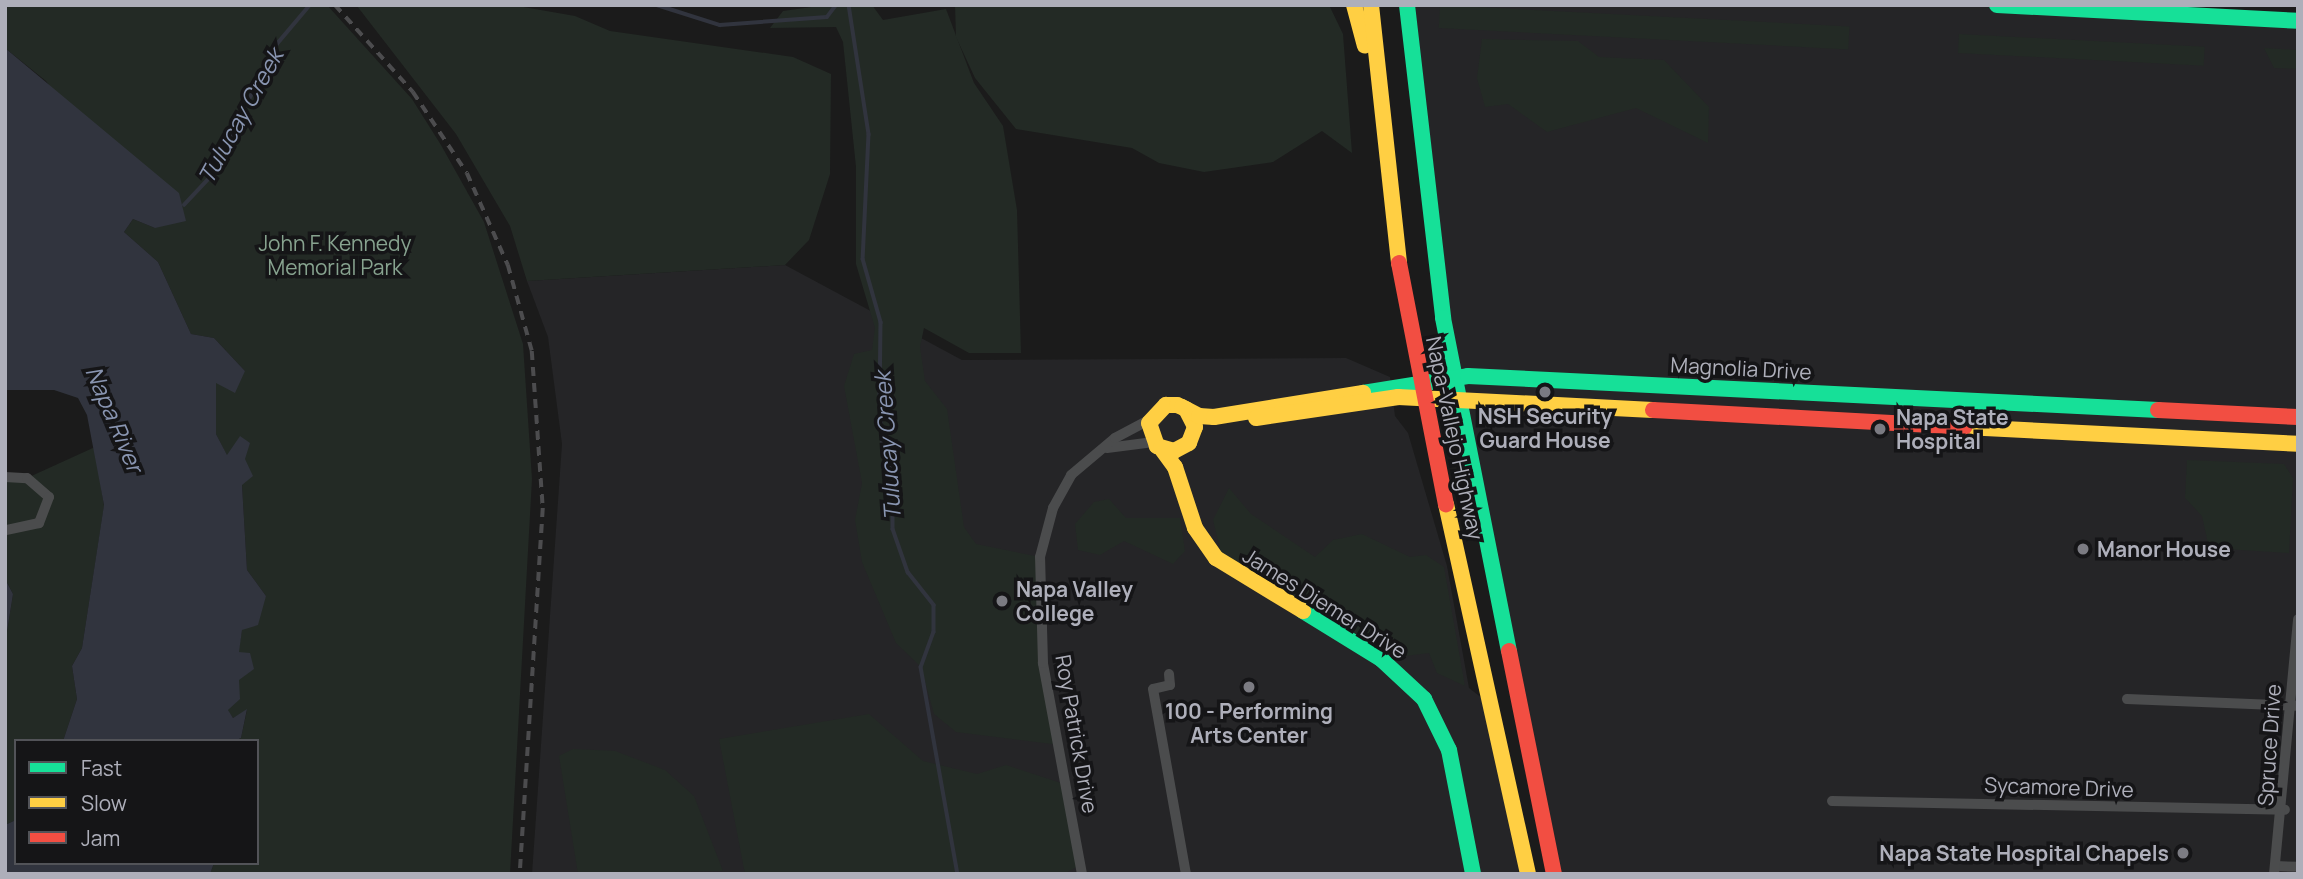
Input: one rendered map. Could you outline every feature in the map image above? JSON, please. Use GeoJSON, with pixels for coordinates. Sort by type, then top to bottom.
{"type":"FeatureCollection","features":[{"type":"Feature","properties":{"kind":"street"},"geometry":{"type":"LineString","coordinates":[[1354,5],[1378,99]]}},
{"type":"Feature","properties":{"kind":"street","name":"Napa-Vallejo Highway"},"geometry":{"type":"LineString","coordinates":[[1371,5],[1378,99],[1419,380],[1528,874]]}},
{"type":"Feature","properties":{"kind":"street","name":"Napa-Vallejo Highway"},"geometry":{"type":"LineString","coordinates":[[1407,5],[1454,377],[1554,874]]}},
{"type":"Feature","properties":{"kind":"street"},"geometry":{"type":"LineString","coordinates":[[1412,60],[1415,5]]}},
{"type":"Feature","properties":{"kind":"street"},"geometry":{"type":"LineString","coordinates":[[1997,5],[2168,10],[2298,21]]}},
{"type":"Feature","properties":{"kind":"street","name":"Magnolia Drive"},"geometry":{"type":"LineString","coordinates":[[1150,419],[1167,405],[1214,417],[1419,380],[1454,377],[1527,378],[2298,417]]}},
{"type":"Feature","properties":{"kind":"street"},"geometry":{"type":"LineString","coordinates":[[1525,404],[1527,378]]}},
{"type":"Feature","properties":{"kind":"street"},"geometry":{"type":"LineString","coordinates":[[1797,419],[1799,392]]}},
{"type":"Feature","properties":{"kind":"street"},"geometry":{"type":"LineString","coordinates":[[1828,420],[1829,394]]}},
{"type":"Feature","properties":{"kind":"street"},"geometry":{"type":"LineString","coordinates":[[1150,419],[1157,445],[1192,440],[1219,424],[1398,397],[2298,444]]}},
{"type":"Feature","properties":{"kind":"street"},"geometry":{"type":"LineString","coordinates":[[1186,410],[1192,440]]}},
{"type":"Feature","properties":{"kind":"street","name":"Roy Patrick Drive"},"geometry":{"type":"LineString","coordinates":[[1082,874],[1037,594],[1053,508],[1071,475],[1098,451],[1150,419]]}},
{"type":"Feature","properties":{"kind":"street","name":"Roy Patrick Drive"},"geometry":{"type":"LineString","coordinates":[[1098,451],[1130,440],[1157,445]]}},
{"type":"Feature","properties":{"kind":"street","name":"James Diemer Drive"},"geometry":{"type":"LineString","coordinates":[[1183,489],[1192,440]]}},
{"type":"Feature","properties":{"kind":"street","name":"James Diemer Drive"},"geometry":{"type":"LineString","coordinates":[[1157,445],[1183,489],[1195,528],[1224,565],[1364,648],[1424,699],[1450,750],[1473,874]]}},
{"type":"Feature","properties":{"kind":"street"},"geometry":{"type":"LineString","coordinates":[[5,477],[27,478],[46,488],[48,508],[39,523],[5,530]]}},
{"type":"Feature","properties":{"kind":"street","name":"Spruce Drive"},"geometry":{"type":"LineString","coordinates":[[2275,870],[2285,810],[2295,706],[2298,619]]}},
{"type":"Feature","properties":{"kind":"street"},"geometry":{"type":"LineString","coordinates":[[1169,674],[1170,685],[1153,689],[1186,874]]}},
{"type":"Feature","properties":{"kind":"street"},"geometry":{"type":"LineString","coordinates":[[2127,699],[2295,706]]}},
{"type":"Feature","properties":{"kind":"street","name":"Sycamore Drive"},"geometry":{"type":"LineString","coordinates":[[1832,800],[2285,810]]}},
{"type":"Feature","properties":{"kind":"street"},"geometry":{"type":"LineString","coordinates":[[2275,870],[2298,867]]}},
{"type":"Feature","properties":{"kind":"shaded area","name":"Napa State Hospital"},"geometry":{"type":"Polygon","coordinates":[[[1415,5],[1997,5],[2298,21],[2298,874],[1554,874],[1467,458],[1415,5]]]}},
{"type":"Feature","properties":{"kind":"shaded area","name":"Napa Valley College"},"geometry":{"type":"Polygon","coordinates":[[[785,265],[962,360],[1346,358],[1390,377],[1395,416],[1408,433],[1447,566],[1469,688],[1496,709],[1528,874],[532,874],[562,444],[548,337],[527,281],[785,265]]]}},
{"type":"Feature","properties":{"kind":"green space","name":"John F. Kennedy Memorial Park"},"geometry":{"type":"Polygon","coordinates":[[[5,5],[327,5],[412,99],[441,145],[484,222],[523,344],[532,479],[510,874],[210,874],[213,865],[259,865],[259,739],[239,739],[247,710],[233,718],[228,711],[242,630],[266,596],[247,570],[242,485],[216,434],[216,382],[245,371],[214,338],[191,334],[158,262],[124,232],[133,219],[155,228],[46,81],[5,48],[5,5]]]}},
{"type":"Feature","properties":{"kind":"green space"},"geometry":{"type":"Polygon","coordinates":[[[512,5],[575,16],[610,31],[793,57],[831,74],[830,174],[809,240],[785,265],[527,281],[510,226],[456,134],[357,6],[512,5]]]}},
{"type":"Feature","properties":{"kind":"green space"},"geometry":{"type":"Polygon","coordinates":[[[826,5],[872,5],[883,20],[946,9],[974,83],[1003,126],[1017,210],[1021,353],[969,353],[924,328],[920,347],[925,381],[947,409],[964,527],[976,544],[1040,557],[1037,605],[1060,745],[956,732],[934,714],[921,667],[896,643],[862,562],[855,520],[862,483],[844,386],[854,354],[872,350],[875,328],[856,264],[856,167],[843,42],[836,27],[770,28],[783,11],[826,5]]]}},
{"type":"Feature","properties":{"kind":"green space"},"geometry":{"type":"Polygon","coordinates":[[[955,5],[1329,5],[1343,34],[1352,153],[1322,131],[1273,162],[1204,172],[1159,163],[1132,148],[1016,129],[975,78],[956,37],[955,5]]]}},
{"type":"Feature","properties":{"kind":"green space"},"geometry":{"type":"Polygon","coordinates":[[[1440,5],[1849,26],[1848,49],[1439,28],[1440,5]]]}},
{"type":"Feature","properties":{"kind":"green space"},"geometry":{"type":"Polygon","coordinates":[[[1959,34],[2205,47],[2204,66],[1958,53],[1959,34]]]}},
{"type":"Feature","properties":{"kind":"green space"},"geometry":{"type":"Polygon","coordinates":[[[1482,39],[1578,41],[1599,57],[1664,60],[1709,107],[1708,143],[1636,108],[1547,132],[1508,104],[1485,107],[1477,78],[1482,39]]]}},
{"type":"Feature","properties":{"kind":"green space"},"geometry":{"type":"Polygon","coordinates":[[[2264,48],[2298,50],[2298,69],[2274,68],[2264,48]]]}},
{"type":"Feature","properties":{"kind":"green space"},"geometry":{"type":"Polygon","coordinates":[[[95,447],[104,506],[82,648],[72,666],[77,699],[64,739],[14,739],[14,821],[5,825],[5,644],[13,594],[5,579],[5,477],[27,478],[95,447]]]}},
{"type":"Feature","properties":{"kind":"green space"},"geometry":{"type":"Polygon","coordinates":[[[2187,460],[2284,464],[2293,478],[2289,553],[2209,548],[2202,516],[2185,498],[2187,460]]]}},
{"type":"Feature","properties":{"kind":"green space"},"geometry":{"type":"Polygon","coordinates":[[[1229,488],[1251,514],[1315,557],[1333,540],[1362,534],[1410,557],[1426,555],[1444,567],[1465,686],[1437,673],[1429,653],[1381,659],[1224,565],[1213,520],[1229,488]]]}},
{"type":"Feature","properties":{"kind":"green space"},"geometry":{"type":"Polygon","coordinates":[[[1109,499],[1126,518],[1180,518],[1185,551],[1173,564],[1124,541],[1100,555],[1078,550],[1075,524],[1094,502],[1109,499]]]}},
{"type":"Feature","properties":{"kind":"green space"},"geometry":{"type":"Polygon","coordinates":[[[869,714],[923,761],[977,774],[1006,765],[1067,785],[1080,865],[1064,874],[745,874],[719,739],[869,714]]]}},
{"type":"Feature","properties":{"kind":"green space"},"geometry":{"type":"Polygon","coordinates":[[[573,749],[615,751],[665,770],[694,796],[723,871],[578,874],[559,756],[573,749]]]}},
{"type":"Feature","properties":{"kind":"water","name":"Napa River"},"geometry":{"type":"Polygon","coordinates":[[[5,48],[179,193],[186,221],[155,228],[133,219],[124,232],[158,262],[191,334],[214,338],[245,371],[235,393],[216,383],[216,434],[227,455],[240,436],[250,443],[245,459],[253,476],[242,485],[247,570],[266,596],[258,625],[242,630],[239,652],[250,653],[254,669],[239,680],[240,699],[228,710],[233,718],[247,709],[241,738],[64,739],[77,699],[72,666],[82,648],[104,505],[87,415],[78,398],[54,390],[5,390],[5,48]]]}},
{"type":"Feature","properties":{"kind":"water"},"geometry":{"type":"Polygon","coordinates":[[[5,579],[13,594],[5,644],[5,579]]]}},
{"type":"Feature","properties":{"kind":"water"},"geometry":{"type":"Polygon","coordinates":[[[14,821],[14,865],[213,865],[210,874],[5,874],[5,825],[14,821]]]}},
{"type":"Feature","properties":{"kind":"waterway","name":"Tulucay Creek"},"geometry":{"type":"LineString","coordinates":[[184,205],[210,177],[277,44],[310,5]]}},
{"type":"Feature","properties":{"kind":"waterway","name":"Tulucay Creek"},"geometry":{"type":"LineString","coordinates":[[657,5],[720,25],[827,17],[836,5]]}},
{"type":"Feature","properties":{"kind":"waterway","name":"Tulucay Creek"},"geometry":{"type":"LineString","coordinates":[[849,5],[869,134],[863,259],[881,322],[880,399],[883,446],[893,474],[893,529],[908,572],[934,605],[934,632],[921,667],[958,874]]}},
{"type":"Feature","properties":{"kind":"railway"},"geometry":{"type":"LineString","coordinates":[[335,5],[413,92],[467,173],[508,265],[532,351],[543,508],[520,874]]}},
{"type":"Feature","properties":{"kind":"traffic: fast"},"geometry":{"type":"LineString","coordinates":[[1407,5],[1443,318],[1509,651]]}},
{"type":"Feature","properties":{"kind":"traffic: fast"},"geometry":{"type":"LineString","coordinates":[[1997,5],[2298,21]]}},
{"type":"Feature","properties":{"kind":"traffic: fast"},"geometry":{"type":"LineString","coordinates":[[1363,393],[1468,376],[2158,410]]}},
{"type":"Feature","properties":{"kind":"traffic: fast"},"geometry":{"type":"LineString","coordinates":[[1303,611],[1381,659],[1424,699],[1449,750],[1473,874]]}},
{"type":"Feature","properties":{"kind":"traffic: slow"},"geometry":{"type":"LineString","coordinates":[[1354,5],[1365,46]]}},
{"type":"Feature","properties":{"kind":"traffic: slow"},"geometry":{"type":"LineString","coordinates":[[1371,5],[1399,263]]}},
{"type":"Feature","properties":{"kind":"traffic: slow"},"geometry":{"type":"LineString","coordinates":[[1186,409],[1195,427],[1189,443],[1174,451],[1157,446],[1149,423],[1166,405],[1177,405],[1182,407],[1199,416],[1214,417],[1363,393]]}},
{"type":"Feature","properties":{"kind":"traffic: slow"},"geometry":{"type":"LineString","coordinates":[[1256,418],[1398,397],[1653,410]]}},
{"type":"Feature","properties":{"kind":"traffic: slow"},"geometry":{"type":"LineString","coordinates":[[1965,427],[2298,444]]}},
{"type":"Feature","properties":{"kind":"traffic: slow"},"geometry":{"type":"LineString","coordinates":[[1161,448],[1175,467],[1195,528],[1216,558],[1303,611]]}},
{"type":"Feature","properties":{"kind":"traffic: slow"},"geometry":{"type":"LineString","coordinates":[[1446,504],[1528,874]]}},
{"type":"Feature","properties":{"kind":"traffic: jam"},"geometry":{"type":"LineString","coordinates":[[1399,263],[1446,504]]}},
{"type":"Feature","properties":{"kind":"traffic: jam"},"geometry":{"type":"LineString","coordinates":[[1653,410],[1965,427]]}},
{"type":"Feature","properties":{"kind":"traffic: jam"},"geometry":{"type":"LineString","coordinates":[[2158,410],[2298,417]]}},
{"type":"Feature","properties":{"kind":"traffic: jam"},"geometry":{"type":"LineString","coordinates":[[1509,651],[1554,874]]}},
{"type":"Feature","properties":{"kind":"place","name":"NSH Security Guard House"},"geometry":{"type":"Point","coordinates":[1545,392]}},
{"type":"Feature","properties":{"kind":"place","name":"Napa State Hospital"},"geometry":{"type":"Point","coordinates":[1880,429]}},
{"type":"Feature","properties":{"kind":"place","name":"Manor House"},"geometry":{"type":"Point","coordinates":[2083,549]}},
{"type":"Feature","properties":{"kind":"place","name":"Napa Valley College"},"geometry":{"type":"Point","coordinates":[1002,601]}},
{"type":"Feature","properties":{"kind":"place","name":"100 - Performing Arts Center"},"geometry":{"type":"Point","coordinates":[1249,687]}},
{"type":"Feature","properties":{"kind":"place","name":"Napa State Hospital Chapels"},"geometry":{"type":"Point","coordinates":[2183,853]}}]}
